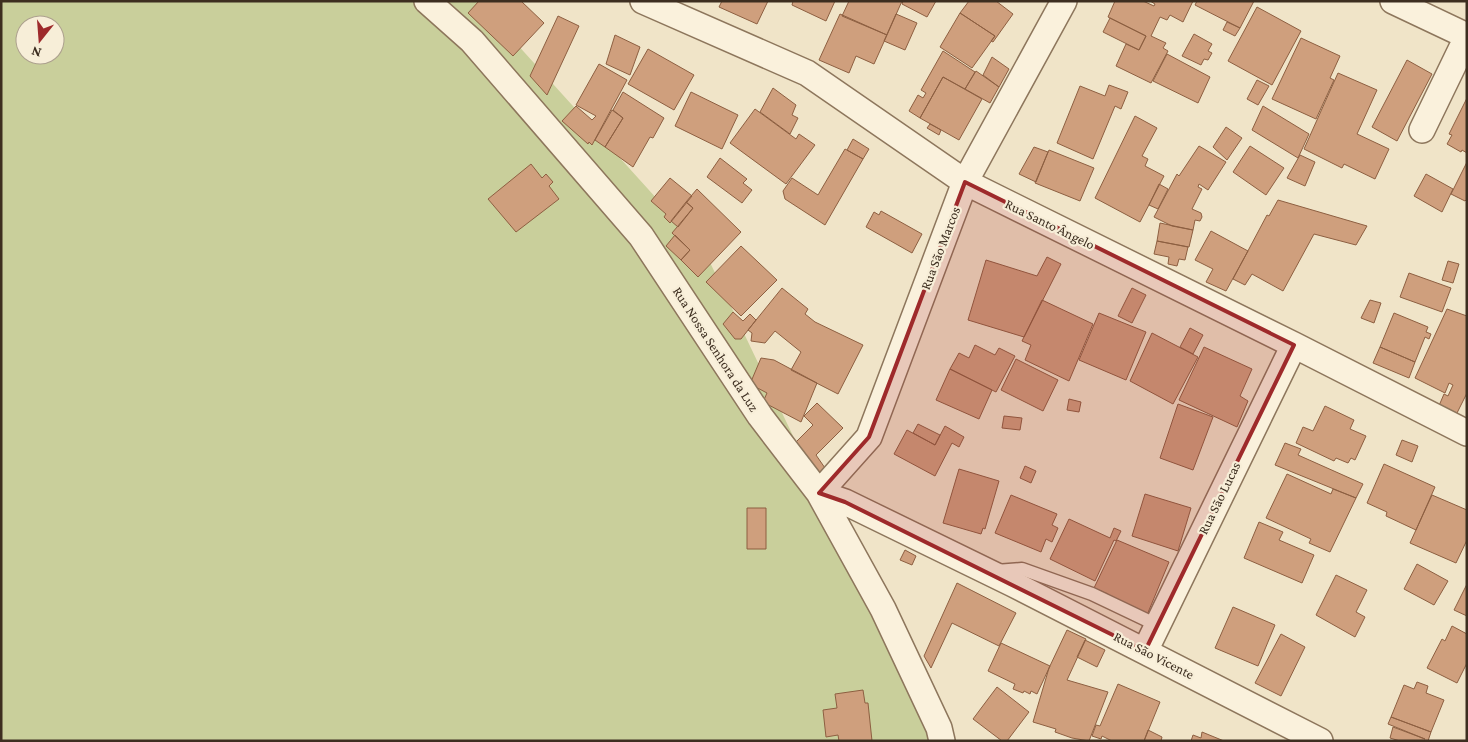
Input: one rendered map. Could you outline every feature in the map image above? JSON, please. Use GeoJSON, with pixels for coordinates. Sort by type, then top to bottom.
{"type":"FeatureCollection","features":[{"type":"Feature","properties":{"kind":"street","name":"Rua Nossa Senhora da Luz"},"geometry":{"type":"LineString","coordinates":[[427,1],[472,41],[641,236],[760,416],[819,493],[883,609],[939,728],[942,741]]}},
{"type":"Feature","properties":{"kind":"street","name":"Rua Santo Ângelo"},"geometry":{"type":"LineString","coordinates":[[643,1],[807,74],[964,182],[1467,433]]}},
{"type":"Feature","properties":{"kind":"street","name":"Rua São Marcos"},"geometry":{"type":"LineString","coordinates":[[819,493],[869,437],[964,182],[1064,1]]}},
{"type":"Feature","properties":{"kind":"street"},"geometry":{"type":"LineString","coordinates":[[1393,1],[1467,36],[1422,130]]}},
{"type":"Feature","properties":{"kind":"street","name":"Rua São Lucas"},"geometry":{"type":"LineString","coordinates":[[1144,651],[1294,345]]}},
{"type":"Feature","properties":{"kind":"street","name":"Rua São Vicente"},"geometry":{"type":"LineString","coordinates":[[819,493],[845,502],[986,571],[1315,740]]}},
{"type":"Feature","properties":{"kind":"lane","name":"Rua São Vicente"},"geometry":{"type":"LineString","coordinates":[[986,571],[1022,569],[1092,594],[1157,625]]}},
{"type":"Feature","properties":{"kind":"highlighted area"},"geometry":{"type":"Polygon","coordinates":[[[965,182],[1294,345],[1145,651],[845,502],[819,493],[869,437],[965,182]]]}},
{"type":"Feature","properties":{"kind":"green space"},"geometry":{"type":"Polygon","coordinates":[[[1,1],[478,1],[705,252],[939,741],[1,741],[1,1]]]}},
{"type":"Feature","properties":{"kind":"building"},"geometry":{"type":"Polygon","coordinates":[[[479,1],[521,1],[544,23],[513,56],[468,13],[479,1]]]}},
{"type":"Feature","properties":{"kind":"building"},"geometry":{"type":"Polygon","coordinates":[[[722,1],[768,1],[757,24],[719,7],[722,1]]]}},
{"type":"Feature","properties":{"kind":"building"},"geometry":{"type":"Polygon","coordinates":[[[793,1],[835,1],[826,21],[792,5],[793,1]]]}},
{"type":"Feature","properties":{"kind":"building"},"geometry":{"type":"Polygon","coordinates":[[[849,1],[902,1],[887,35],[842,16],[849,1]]]}},
{"type":"Feature","properties":{"kind":"building"},"geometry":{"type":"Polygon","coordinates":[[[903,1],[936,1],[927,17],[902,4],[903,1]]]}},
{"type":"Feature","properties":{"kind":"building"},"geometry":{"type":"Polygon","coordinates":[[[969,1],[996,1],[1013,14],[993,42],[991,41],[995,36],[960,13],[969,1]]]}},
{"type":"Feature","properties":{"kind":"building"},"geometry":{"type":"Polygon","coordinates":[[[1115,1],[1143,1],[1154,6],[1155,4],[1150,1],[1193,1],[1183,22],[1170,15],[1167,20],[1160,17],[1151,36],[1166,43],[1163,48],[1168,51],[1151,83],[1116,66],[1126,44],[1139,50],[1146,36],[1108,17],[1115,1]]]}},
{"type":"Feature","properties":{"kind":"building"},"geometry":{"type":"Polygon","coordinates":[[[1197,1],[1254,1],[1240,28],[1195,5],[1197,1]]]}},
{"type":"Feature","properties":{"kind":"building"},"geometry":{"type":"Polygon","coordinates":[[[1257,7],[1301,31],[1272,85],[1228,61],[1257,7]]]}},
{"type":"Feature","properties":{"kind":"building"},"geometry":{"type":"Polygon","coordinates":[[[960,13],[995,36],[972,68],[940,47],[960,13]]]}},
{"type":"Feature","properties":{"kind":"building"},"geometry":{"type":"Polygon","coordinates":[[[840,14],[887,35],[874,64],[856,56],[849,73],[819,60],[840,14]]]}},
{"type":"Feature","properties":{"kind":"building"},"geometry":{"type":"Polygon","coordinates":[[[896,14],[917,23],[905,50],[884,41],[896,14]]]}},
{"type":"Feature","properties":{"kind":"building"},"geometry":{"type":"Polygon","coordinates":[[[558,16],[579,26],[547,95],[530,76],[558,16]]]}},
{"type":"Feature","properties":{"kind":"building"},"geometry":{"type":"Polygon","coordinates":[[[1110,18],[1146,36],[1139,50],[1103,32],[1110,18]]]}},
{"type":"Feature","properties":{"kind":"building"},"geometry":{"type":"Polygon","coordinates":[[[1227,22],[1240,28],[1235,36],[1223,30],[1227,22]]]}},
{"type":"Feature","properties":{"kind":"building"},"geometry":{"type":"Polygon","coordinates":[[[1194,34],[1212,44],[1208,51],[1212,53],[1208,60],[1204,59],[1201,65],[1182,56],[1194,34]]]}},
{"type":"Feature","properties":{"kind":"building"},"geometry":{"type":"Polygon","coordinates":[[[615,35],[640,47],[630,75],[606,64],[615,35]]]}},
{"type":"Feature","properties":{"kind":"building"},"geometry":{"type":"Polygon","coordinates":[[[1301,38],[1340,56],[1330,78],[1334,80],[1316,119],[1272,99],[1301,38]]]}},
{"type":"Feature","properties":{"kind":"building"},"geometry":{"type":"Polygon","coordinates":[[[648,49],[694,75],[674,110],[628,84],[648,49]]]}},
{"type":"Feature","properties":{"kind":"building"},"geometry":{"type":"Polygon","coordinates":[[[943,51],[975,72],[965,89],[943,77],[920,118],[909,111],[918,95],[923,98],[926,93],[921,90],[943,51]]]}},
{"type":"Feature","properties":{"kind":"building"},"geometry":{"type":"Polygon","coordinates":[[[1167,54],[1210,77],[1198,103],[1153,81],[1167,54]]]}},
{"type":"Feature","properties":{"kind":"building"},"geometry":{"type":"Polygon","coordinates":[[[992,57],[1009,69],[999,87],[983,75],[992,57]]]}},
{"type":"Feature","properties":{"kind":"building"},"geometry":{"type":"Polygon","coordinates":[[[1407,60],[1432,74],[1397,141],[1372,127],[1407,60]]]}},
{"type":"Feature","properties":{"kind":"building"},"geometry":{"type":"Polygon","coordinates":[[[599,64],[627,80],[592,145],[589,142],[588,144],[562,121],[576,106],[592,120],[596,116],[576,105],[599,64]]]}},
{"type":"Feature","properties":{"kind":"building"},"geometry":{"type":"Polygon","coordinates":[[[976,71],[999,87],[990,103],[965,89],[976,71]]]}},
{"type":"Feature","properties":{"kind":"building"},"geometry":{"type":"Polygon","coordinates":[[[1338,73],[1377,90],[1357,134],[1389,149],[1375,179],[1344,164],[1342,168],[1304,149],[1338,73]]]}},
{"type":"Feature","properties":{"kind":"building"},"geometry":{"type":"Polygon","coordinates":[[[943,77],[982,99],[959,140],[920,118],[943,77]]]}},
{"type":"Feature","properties":{"kind":"building"},"geometry":{"type":"Polygon","coordinates":[[[1257,80],[1269,86],[1258,105],[1247,99],[1257,80]]]}},
{"type":"Feature","properties":{"kind":"building"},"geometry":{"type":"Polygon","coordinates":[[[1109,85],[1128,92],[1121,109],[1115,106],[1093,159],[1057,143],[1080,86],[1105,96],[1109,85]]]}},
{"type":"Feature","properties":{"kind":"building"},"geometry":{"type":"Polygon","coordinates":[[[773,88],[796,105],[792,115],[798,118],[790,134],[760,112],[773,88]]]}},
{"type":"Feature","properties":{"kind":"building"},"geometry":{"type":"Polygon","coordinates":[[[623,92],[664,118],[653,138],[650,137],[633,167],[605,147],[623,118],[613,110],[623,92]]]}},
{"type":"Feature","properties":{"kind":"building"},"geometry":{"type":"Polygon","coordinates":[[[691,92],[738,115],[722,149],[675,126],[691,92]]]}},
{"type":"Feature","properties":{"kind":"building"},"geometry":{"type":"Polygon","coordinates":[[[1467,98],[1467,153],[1462,150],[1461,152],[1447,144],[1452,135],[1449,134],[1467,98]]]}},
{"type":"Feature","properties":{"kind":"building"},"geometry":{"type":"Polygon","coordinates":[[[1263,106],[1309,134],[1298,158],[1252,130],[1263,106]]]}},
{"type":"Feature","properties":{"kind":"building"},"geometry":{"type":"Polygon","coordinates":[[[755,109],[796,139],[799,134],[815,145],[786,184],[730,143],[755,109]]]}},
{"type":"Feature","properties":{"kind":"building"},"geometry":{"type":"Polygon","coordinates":[[[612,110],[623,118],[605,147],[595,140],[612,110]]]}},
{"type":"Feature","properties":{"kind":"building"},"geometry":{"type":"Polygon","coordinates":[[[1135,116],[1157,128],[1142,156],[1148,159],[1145,166],[1164,176],[1140,222],[1095,198],[1135,116]]]}},
{"type":"Feature","properties":{"kind":"building"},"geometry":{"type":"Polygon","coordinates":[[[930,124],[941,130],[939,135],[927,128],[930,124]]]}},
{"type":"Feature","properties":{"kind":"building"},"geometry":{"type":"Polygon","coordinates":[[[1226,127],[1242,138],[1227,160],[1213,147],[1226,127]]]}},
{"type":"Feature","properties":{"kind":"building"},"geometry":{"type":"Polygon","coordinates":[[[853,139],[869,149],[863,159],[847,150],[853,139]]]}},
{"type":"Feature","properties":{"kind":"building"},"geometry":{"type":"Polygon","coordinates":[[[1199,146],[1226,162],[1208,190],[1199,184],[1198,187],[1202,189],[1192,209],[1201,213],[1202,217],[1200,221],[1195,220],[1193,230],[1172,226],[1154,217],[1177,174],[1179,176],[1199,146]]]}},
{"type":"Feature","properties":{"kind":"building"},"geometry":{"type":"Polygon","coordinates":[[[1250,146],[1284,168],[1266,195],[1233,172],[1250,146]]]}},
{"type":"Feature","properties":{"kind":"building"},"geometry":{"type":"Polygon","coordinates":[[[1034,147],[1048,152],[1036,182],[1019,174],[1034,147]]]}},
{"type":"Feature","properties":{"kind":"building"},"geometry":{"type":"Polygon","coordinates":[[[845,149],[863,159],[825,225],[785,199],[783,191],[792,178],[818,195],[845,149]]]}},
{"type":"Feature","properties":{"kind":"building"},"geometry":{"type":"Polygon","coordinates":[[[1049,150],[1094,168],[1080,201],[1035,183],[1049,150]]]}},
{"type":"Feature","properties":{"kind":"building"},"geometry":{"type":"Polygon","coordinates":[[[1300,155],[1315,162],[1305,186],[1287,178],[1300,155]]]}},
{"type":"Feature","properties":{"kind":"building"},"geometry":{"type":"Polygon","coordinates":[[[720,158],[747,179],[743,183],[752,190],[742,203],[707,177],[720,158]]]}},
{"type":"Feature","properties":{"kind":"building"},"geometry":{"type":"Polygon","coordinates":[[[1467,162],[1467,199],[1465,201],[1451,194],[1467,162]]]}},
{"type":"Feature","properties":{"kind":"building"},"geometry":{"type":"Polygon","coordinates":[[[531,164],[542,178],[546,174],[553,182],[549,186],[559,199],[516,232],[488,199],[531,164]]]}},
{"type":"Feature","properties":{"kind":"building"},"geometry":{"type":"Polygon","coordinates":[[[1426,174],[1453,189],[1442,212],[1414,196],[1426,174]]]}},
{"type":"Feature","properties":{"kind":"building"},"geometry":{"type":"Polygon","coordinates":[[[670,178],[692,196],[670,223],[664,217],[666,214],[651,201],[670,178]]]}},
{"type":"Feature","properties":{"kind":"building"},"geometry":{"type":"Polygon","coordinates":[[[1159,184],[1168,189],[1158,209],[1149,205],[1159,184]]]}},
{"type":"Feature","properties":{"kind":"building"},"geometry":{"type":"Polygon","coordinates":[[[697,189],[741,232],[698,277],[681,260],[690,250],[672,233],[693,208],[686,202],[697,189]]]}},
{"type":"Feature","properties":{"kind":"building"},"geometry":{"type":"Polygon","coordinates":[[[1278,200],[1367,226],[1356,245],[1314,234],[1283,291],[1252,274],[1245,285],[1233,279],[1267,215],[1269,216],[1278,200]]]}},
{"type":"Feature","properties":{"kind":"building"},"geometry":{"type":"Polygon","coordinates":[[[686,202],[693,208],[678,227],[671,221],[686,202]]]}},
{"type":"Feature","properties":{"kind":"building"},"geometry":{"type":"Polygon","coordinates":[[[881,211],[922,234],[912,253],[866,227],[874,212],[879,215],[881,211]]]}},
{"type":"Feature","properties":{"kind":"building"},"geometry":{"type":"Polygon","coordinates":[[[1160,223],[1193,230],[1189,247],[1157,241],[1160,223]]]}},
{"type":"Feature","properties":{"kind":"building"},"geometry":{"type":"Polygon","coordinates":[[[1211,231],[1248,251],[1226,291],[1206,282],[1213,269],[1195,260],[1211,231]]]}},
{"type":"Feature","properties":{"kind":"building"},"geometry":{"type":"Polygon","coordinates":[[[675,235],[690,250],[681,260],[666,246],[675,235]]]}},
{"type":"Feature","properties":{"kind":"building"},"geometry":{"type":"Polygon","coordinates":[[[1157,241],[1188,247],[1185,260],[1179,259],[1177,266],[1168,264],[1169,257],[1154,254],[1157,241]]]}},
{"type":"Feature","properties":{"kind":"building"},"geometry":{"type":"Polygon","coordinates":[[[741,246],[777,280],[741,316],[706,282],[741,246]]]}},
{"type":"Feature","properties":{"kind":"building"},"geometry":{"type":"Polygon","coordinates":[[[1047,257],[1061,264],[1024,337],[968,320],[986,260],[1037,276],[1047,257]]]}},
{"type":"Feature","properties":{"kind":"building"},"geometry":{"type":"Polygon","coordinates":[[[1448,261],[1459,264],[1453,283],[1442,280],[1448,261]]]}},
{"type":"Feature","properties":{"kind":"building"},"geometry":{"type":"Polygon","coordinates":[[[1409,273],[1451,288],[1442,312],[1400,297],[1409,273]]]}},
{"type":"Feature","properties":{"kind":"building"},"geometry":{"type":"Polygon","coordinates":[[[782,288],[808,309],[805,314],[815,322],[863,345],[838,394],[791,370],[801,352],[775,331],[765,343],[751,341],[752,333],[748,330],[782,288]]]}},
{"type":"Feature","properties":{"kind":"building"},"geometry":{"type":"Polygon","coordinates":[[[1132,288],[1146,295],[1132,323],[1118,316],[1132,288]]]}},
{"type":"Feature","properties":{"kind":"building"},"geometry":{"type":"Polygon","coordinates":[[[1042,300],[1093,324],[1069,381],[1025,360],[1031,345],[1022,341],[1042,300]]]}},
{"type":"Feature","properties":{"kind":"building"},"geometry":{"type":"Polygon","coordinates":[[[1370,300],[1381,303],[1374,323],[1361,318],[1370,300]]]}},
{"type":"Feature","properties":{"kind":"building"},"geometry":{"type":"Polygon","coordinates":[[[1447,309],[1467,316],[1467,393],[1455,417],[1438,408],[1444,394],[1448,396],[1453,385],[1449,383],[1445,393],[1415,378],[1447,309]]]}},
{"type":"Feature","properties":{"kind":"building"},"geometry":{"type":"Polygon","coordinates":[[[733,312],[743,321],[750,314],[756,320],[741,339],[735,339],[723,324],[733,312]]]}},
{"type":"Feature","properties":{"kind":"building"},"geometry":{"type":"Polygon","coordinates":[[[1099,313],[1146,332],[1126,380],[1079,360],[1099,313]]]}},
{"type":"Feature","properties":{"kind":"building"},"geometry":{"type":"Polygon","coordinates":[[[1394,313],[1428,327],[1426,332],[1431,334],[1429,339],[1425,337],[1415,362],[1380,347],[1394,313]]]}},
{"type":"Feature","properties":{"kind":"building"},"geometry":{"type":"Polygon","coordinates":[[[1190,328],[1203,335],[1193,354],[1180,347],[1190,328]]]}},
{"type":"Feature","properties":{"kind":"building"},"geometry":{"type":"Polygon","coordinates":[[[1152,333],[1198,357],[1173,404],[1130,381],[1152,333]]]}},
{"type":"Feature","properties":{"kind":"building"},"geometry":{"type":"Polygon","coordinates":[[[975,345],[995,355],[999,348],[1015,356],[996,392],[950,369],[959,353],[969,358],[975,345]]]}},
{"type":"Feature","properties":{"kind":"building"},"geometry":{"type":"Polygon","coordinates":[[[1204,347],[1252,369],[1240,396],[1248,401],[1237,427],[1179,400],[1204,347]]]}},
{"type":"Feature","properties":{"kind":"building"},"geometry":{"type":"Polygon","coordinates":[[[1380,347],[1415,362],[1409,378],[1373,363],[1380,347]]]}},
{"type":"Feature","properties":{"kind":"building"},"geometry":{"type":"Polygon","coordinates":[[[761,358],[774,360],[817,383],[801,422],[763,402],[767,393],[750,384],[761,358]]]}},
{"type":"Feature","properties":{"kind":"building"},"geometry":{"type":"Polygon","coordinates":[[[1016,359],[1058,380],[1043,411],[1001,390],[1016,359]]]}},
{"type":"Feature","properties":{"kind":"building"},"geometry":{"type":"Polygon","coordinates":[[[950,369],[992,390],[979,419],[936,400],[950,369]]]}},
{"type":"Feature","properties":{"kind":"building"},"geometry":{"type":"Polygon","coordinates":[[[1069,399],[1081,402],[1079,412],[1067,410],[1069,399]]]}},
{"type":"Feature","properties":{"kind":"building"},"geometry":{"type":"Polygon","coordinates":[[[817,403],[843,428],[816,455],[825,468],[816,476],[794,444],[813,425],[804,416],[817,403]]]}},
{"type":"Feature","properties":{"kind":"building"},"geometry":{"type":"Polygon","coordinates":[[[1178,404],[1213,417],[1193,470],[1160,458],[1178,404]]]}},
{"type":"Feature","properties":{"kind":"building"},"geometry":{"type":"Polygon","coordinates":[[[1325,406],[1354,420],[1350,429],[1366,436],[1355,460],[1351,458],[1348,463],[1336,458],[1334,461],[1296,443],[1303,427],[1313,431],[1325,406]]]}},
{"type":"Feature","properties":{"kind":"building"},"geometry":{"type":"Polygon","coordinates":[[[1004,416],[1022,418],[1020,430],[1002,428],[1004,416]]]}},
{"type":"Feature","properties":{"kind":"building"},"geometry":{"type":"Polygon","coordinates":[[[918,424],[940,435],[935,445],[913,433],[918,424]]]}},
{"type":"Feature","properties":{"kind":"building"},"geometry":{"type":"Polygon","coordinates":[[[945,426],[964,437],[959,447],[952,443],[935,476],[894,454],[907,430],[935,445],[945,426]]]}},
{"type":"Feature","properties":{"kind":"building"},"geometry":{"type":"Polygon","coordinates":[[[1402,440],[1418,446],[1412,462],[1396,455],[1402,440]]]}},
{"type":"Feature","properties":{"kind":"building"},"geometry":{"type":"Polygon","coordinates":[[[1285,443],[1301,449],[1298,455],[1363,484],[1356,498],[1275,465],[1285,443]]]}},
{"type":"Feature","properties":{"kind":"building"},"geometry":{"type":"Polygon","coordinates":[[[1384,464],[1435,487],[1416,530],[1386,516],[1387,512],[1367,503],[1384,464]]]}},
{"type":"Feature","properties":{"kind":"building"},"geometry":{"type":"Polygon","coordinates":[[[1025,466],[1036,471],[1031,483],[1020,478],[1025,466]]]}},
{"type":"Feature","properties":{"kind":"building"},"geometry":{"type":"Polygon","coordinates":[[[959,469],[999,481],[985,529],[983,528],[981,534],[943,523],[959,469]]]}},
{"type":"Feature","properties":{"kind":"building"},"geometry":{"type":"Polygon","coordinates":[[[1287,474],[1331,494],[1333,489],[1356,498],[1330,552],[1309,543],[1311,539],[1266,518],[1287,474]]]}},
{"type":"Feature","properties":{"kind":"building"},"geometry":{"type":"Polygon","coordinates":[[[1145,494],[1191,508],[1178,551],[1132,536],[1145,494]]]}},
{"type":"Feature","properties":{"kind":"building"},"geometry":{"type":"Polygon","coordinates":[[[1011,495],[1057,514],[1052,525],[1058,528],[1052,542],[1046,539],[1041,552],[995,533],[1011,495]]]}},
{"type":"Feature","properties":{"kind":"building"},"geometry":{"type":"Polygon","coordinates":[[[1432,495],[1467,510],[1467,540],[1456,563],[1410,543],[1432,495]]]}},
{"type":"Feature","properties":{"kind":"building"},"geometry":{"type":"Polygon","coordinates":[[[747,508],[766,508],[766,549],[747,549],[747,508]]]}},
{"type":"Feature","properties":{"kind":"building"},"geometry":{"type":"Polygon","coordinates":[[[1069,519],[1110,538],[1114,528],[1121,531],[1116,541],[1114,540],[1095,581],[1050,559],[1069,519]]]}},
{"type":"Feature","properties":{"kind":"building"},"geometry":{"type":"Polygon","coordinates":[[[1259,522],[1283,532],[1279,540],[1314,555],[1302,583],[1244,558],[1259,522]]]}},
{"type":"Feature","properties":{"kind":"building"},"geometry":{"type":"Polygon","coordinates":[[[1117,540],[1169,562],[1147,615],[1107,597],[1108,594],[1094,588],[1117,540]]]}},
{"type":"Feature","properties":{"kind":"building"},"geometry":{"type":"Polygon","coordinates":[[[905,550],[916,556],[912,565],[900,560],[905,550]]]}},
{"type":"Feature","properties":{"kind":"building"},"geometry":{"type":"Polygon","coordinates":[[[1417,564],[1448,581],[1434,605],[1404,589],[1417,564]]]}},
{"type":"Feature","properties":{"kind":"building"},"geometry":{"type":"Polygon","coordinates":[[[1336,575],[1367,590],[1356,612],[1365,617],[1355,637],[1316,615],[1336,575]]]}},
{"type":"Feature","properties":{"kind":"building"},"geometry":{"type":"Polygon","coordinates":[[[957,583],[1016,613],[999,646],[952,623],[931,668],[924,656],[957,583]]]}},
{"type":"Feature","properties":{"kind":"building"},"geometry":{"type":"Polygon","coordinates":[[[1467,584],[1467,616],[1454,610],[1467,584]]]}},
{"type":"Feature","properties":{"kind":"building"},"geometry":{"type":"Polygon","coordinates":[[[1233,607],[1275,625],[1258,666],[1215,648],[1233,607]]]}},
{"type":"Feature","properties":{"kind":"building"},"geometry":{"type":"Polygon","coordinates":[[[1452,626],[1467,634],[1467,663],[1457,683],[1427,668],[1442,639],[1445,641],[1452,626]]]}},
{"type":"Feature","properties":{"kind":"building"},"geometry":{"type":"Polygon","coordinates":[[[1067,630],[1086,639],[1067,680],[1108,692],[1089,741],[1072,738],[1055,732],[1056,729],[1033,722],[1049,668],[1067,630]]]}},
{"type":"Feature","properties":{"kind":"building"},"geometry":{"type":"Polygon","coordinates":[[[1281,634],[1305,647],[1281,696],[1255,683],[1281,634]]]}},
{"type":"Feature","properties":{"kind":"building"},"geometry":{"type":"Polygon","coordinates":[[[1085,640],[1105,650],[1097,667],[1077,657],[1085,640]]]}},
{"type":"Feature","properties":{"kind":"building"},"geometry":{"type":"Polygon","coordinates":[[[1001,643],[1050,666],[1037,694],[1031,691],[1030,694],[1024,691],[1023,693],[1013,689],[1015,684],[988,671],[1001,643]]]}},
{"type":"Feature","properties":{"kind":"building"},"geometry":{"type":"Polygon","coordinates":[[[1417,682],[1428,686],[1426,693],[1444,700],[1431,732],[1391,717],[1404,685],[1414,689],[1417,682]]]}},
{"type":"Feature","properties":{"kind":"building"},"geometry":{"type":"Polygon","coordinates":[[[1118,684],[1160,702],[1144,741],[1112,741],[1102,736],[1101,739],[1092,736],[1096,725],[1100,726],[1118,684]]]}},
{"type":"Feature","properties":{"kind":"building"},"geometry":{"type":"Polygon","coordinates":[[[997,687],[1029,712],[1007,741],[1002,741],[973,719],[997,687]]]}},
{"type":"Feature","properties":{"kind":"building"},"geometry":{"type":"Polygon","coordinates":[[[863,690],[865,703],[868,703],[872,741],[839,741],[838,735],[826,737],[823,710],[837,708],[835,694],[863,690]]]}},
{"type":"Feature","properties":{"kind":"building"},"geometry":{"type":"Polygon","coordinates":[[[1391,717],[1431,732],[1428,741],[1400,741],[1390,738],[1393,727],[1425,739],[1388,724],[1391,717]]]}},
{"type":"Feature","properties":{"kind":"building"},"geometry":{"type":"Polygon","coordinates":[[[1148,730],[1162,737],[1161,741],[1144,741],[1148,730]]]}},
{"type":"Feature","properties":{"kind":"building"},"geometry":{"type":"Polygon","coordinates":[[[1202,732],[1224,741],[1191,741],[1193,735],[1201,738],[1202,732]]]}}]}
